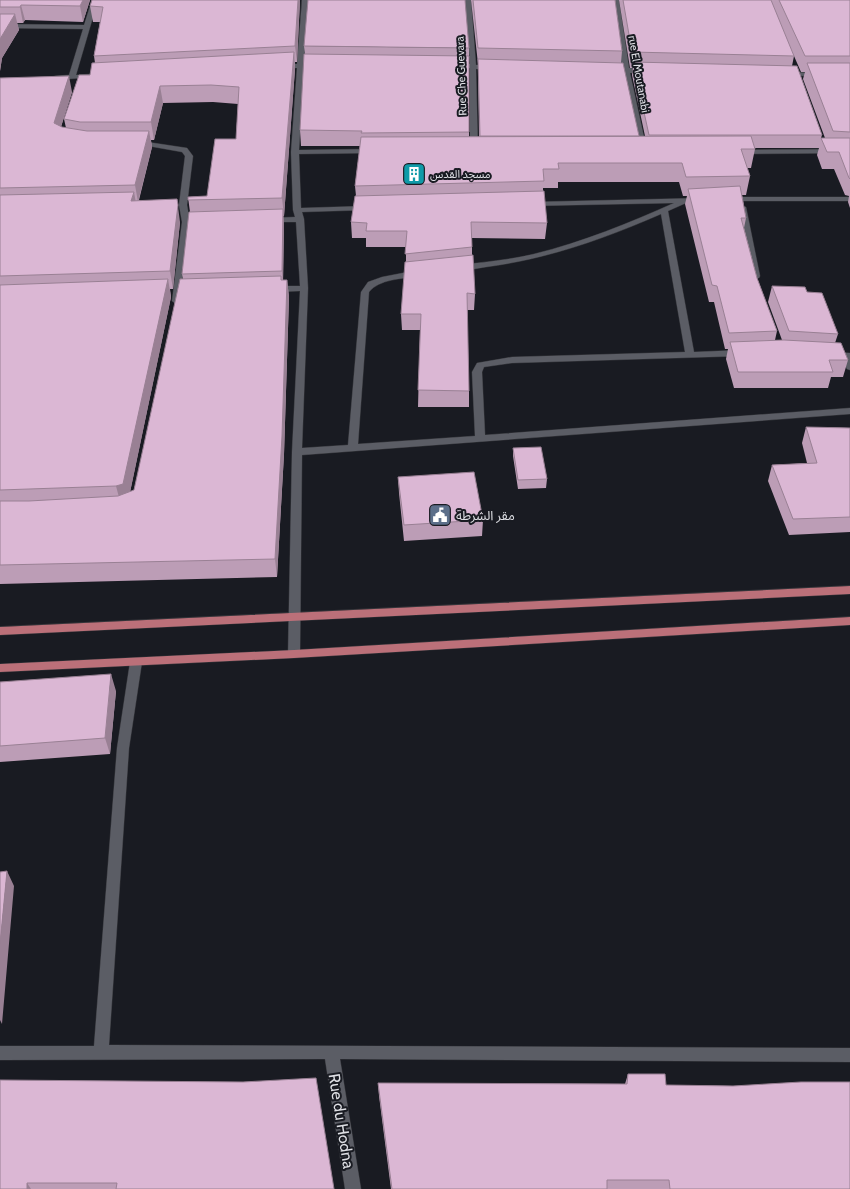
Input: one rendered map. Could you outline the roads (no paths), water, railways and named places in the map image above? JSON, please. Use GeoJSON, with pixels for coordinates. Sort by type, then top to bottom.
{"type":"FeatureCollection","features":[{"type":"Feature","properties":{"kind":"main road"},"geometry":{"type":"LineString","coordinates":[[0,631],[295,618],[850,590]]}},
{"type":"Feature","properties":{"kind":"main road"},"geometry":{"type":"LineString","coordinates":[[0,668],[294,654],[850,621]]}},
{"type":"Feature","properties":{"kind":"street"},"geometry":{"type":"LineString","coordinates":[[72,77],[95,0]]}},
{"type":"Feature","properties":{"kind":"street"},"geometry":{"type":"LineString","coordinates":[[294,654],[297,452],[304,288],[295,152],[305,0]]}},
{"type":"Feature","properties":{"kind":"street","name":"Rue Che Guevara"},"geometry":{"type":"LineString","coordinates":[[468,0],[473,66],[475,151]]}},
{"type":"Feature","properties":{"kind":"street","name":"rue El Moutanabi"},"geometry":{"type":"LineString","coordinates":[[616,0],[626,70],[644,152]]}},
{"type":"Feature","properties":{"kind":"street"},"geometry":{"type":"LineString","coordinates":[[0,26],[86,28]]}},
{"type":"Feature","properties":{"kind":"street"},"geometry":{"type":"LineString","coordinates":[[270,67],[323,65]]}},
{"type":"Feature","properties":{"kind":"street"},"geometry":{"type":"LineString","coordinates":[[449,66],[496,67]]}},
{"type":"Feature","properties":{"kind":"street"},"geometry":{"type":"LineString","coordinates":[[603,70],[657,71]]}},
{"type":"Feature","properties":{"kind":"street"},"geometry":{"type":"LineString","coordinates":[[774,74],[850,76]]}},
{"type":"Feature","properties":{"kind":"street"},"geometry":{"type":"LineString","coordinates":[[48,78],[72,77],[81,79],[103,75]]}},
{"type":"Feature","properties":{"kind":"street"},"geometry":{"type":"LineString","coordinates":[[125,142],[159,144],[188,152],[189,156],[179,205],[190,222],[175,308]]}},
{"type":"Feature","properties":{"kind":"street"},"geometry":{"type":"LineString","coordinates":[[736,152],[824,148],[850,151]]}},
{"type":"Feature","properties":{"kind":"street"},"geometry":{"type":"LineString","coordinates":[[295,152],[385,151]]}},
{"type":"Feature","properties":{"kind":"street"},"geometry":{"type":"LineString","coordinates":[[741,198],[758,286]]}},
{"type":"Feature","properties":{"kind":"street"},"geometry":{"type":"LineString","coordinates":[[521,204],[741,198],[850,199]]}},
{"type":"Feature","properties":{"kind":"street"},"geometry":{"type":"LineString","coordinates":[[448,270],[535,256],[598,236],[688,200]]}},
{"type":"Feature","properties":{"kind":"street"},"geometry":{"type":"LineString","coordinates":[[262,220],[377,208]]}},
{"type":"Feature","properties":{"kind":"street"},"geometry":{"type":"LineString","coordinates":[[664,210],[690,355]]}},
{"type":"Feature","properties":{"kind":"street"},"geometry":{"type":"LineString","coordinates":[[353,448],[365,292],[371,284],[382,280],[426,272]]}},
{"type":"Feature","properties":{"kind":"street"},"geometry":{"type":"LineString","coordinates":[[264,290],[304,288]]}},
{"type":"Feature","properties":{"kind":"street"},"geometry":{"type":"LineString","coordinates":[[480,440],[477,372],[480,365],[512,360],[750,353]]}},
{"type":"Feature","properties":{"kind":"street"},"geometry":{"type":"LineString","coordinates":[[823,355],[847,356],[850,368]]}},
{"type":"Feature","properties":{"kind":"street"},"geometry":{"type":"LineString","coordinates":[[297,452],[480,440],[850,411]]}},
{"type":"Feature","properties":{"kind":"street"},"geometry":{"type":"LineString","coordinates":[[101,1054],[123,748],[136,662]]}},
{"type":"Feature","properties":{"kind":"street"},"geometry":{"type":"LineString","coordinates":[[0,1053],[101,1054],[331,1052],[850,1055]]}},
{"type":"Feature","properties":{"kind":"street","name":"Rue du Hodna"},"geometry":{"type":"LineString","coordinates":[[331,1052],[353,1189]]}},
{"type":"Feature","properties":{"kind":"place","name":"مسجد القدس"},"geometry":{"type":"Point","coordinates":[414,174]}},
{"type":"Feature","properties":{"kind":"place","name":"مقر الشرطة"},"geometry":{"type":"Point","coordinates":[440,515]}}]}
